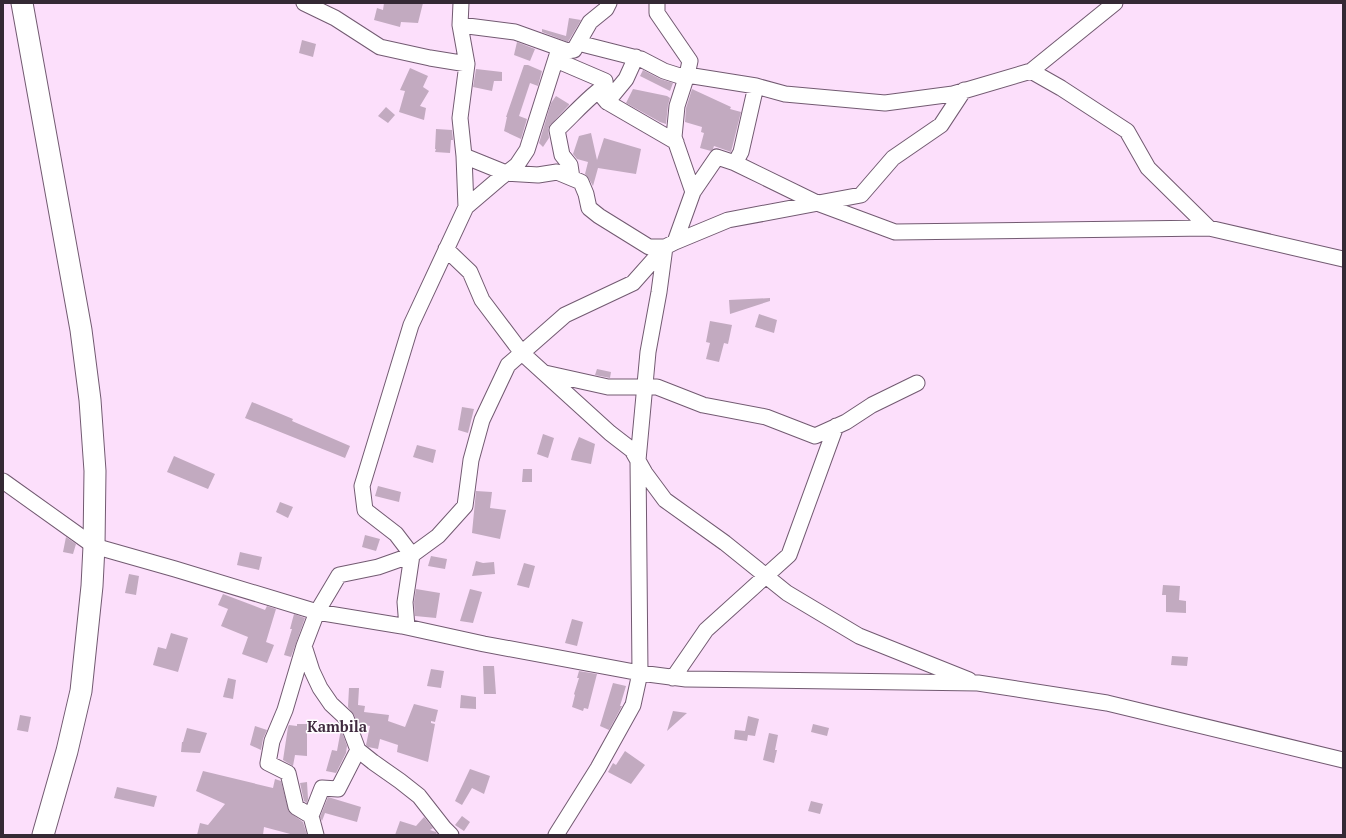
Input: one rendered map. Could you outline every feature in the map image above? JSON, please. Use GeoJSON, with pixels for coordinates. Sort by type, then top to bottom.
{"type":"FeatureCollection","features":[{"type":"Feature","properties":{"kind":"highway"},"geometry":{"type":"LineString","coordinates":[[22,3],[81,330],[90,400],[95,471],[92,586],[81,691],[67,751],[43,835]]}},
{"type":"Feature","properties":{"kind":"street"},"geometry":{"type":"LineString","coordinates":[[304,3],[335,18],[380,47],[430,58],[467,64]]}},
{"type":"Feature","properties":{"kind":"street"},"geometry":{"type":"LineString","coordinates":[[461,3],[460,25],[467,64],[460,118],[464,156],[466,207]]}},
{"type":"Feature","properties":{"kind":"street"},"geometry":{"type":"LineString","coordinates":[[407,627],[405,602],[412,555],[396,534],[365,510],[362,486],[411,325],[466,207],[517,165],[527,150],[558,52],[573,47],[590,22],[606,9],[609,3]]}},
{"type":"Feature","properties":{"kind":"street"},"geometry":{"type":"LineString","coordinates":[[656,3],[657,13],[690,61],[687,76],[677,106],[674,137],[693,192]]}},
{"type":"Feature","properties":{"kind":"street"},"geometry":{"type":"LineString","coordinates":[[460,25],[515,32],[573,47],[636,57],[664,71],[687,76],[756,86],[785,94],[885,103],[953,94],[1031,71],[1115,3]]}},
{"type":"Feature","properties":{"kind":"street"},"geometry":{"type":"LineString","coordinates":[[607,102],[626,80],[636,57]]}},
{"type":"Feature","properties":{"kind":"street"},"geometry":{"type":"LineString","coordinates":[[556,60],[605,81],[607,102]]}},
{"type":"Feature","properties":{"kind":"street"},"geometry":{"type":"LineString","coordinates":[[1031,71],[1061,88],[1127,131],[1148,168],[1209,228]]}},
{"type":"Feature","properties":{"kind":"street"},"geometry":{"type":"LineString","coordinates":[[735,163],[741,152],[756,86]]}},
{"type":"Feature","properties":{"kind":"street"},"geometry":{"type":"LineString","coordinates":[[464,156],[506,173],[538,175],[557,172],[572,178],[581,182],[586,194],[589,208],[599,216],[649,247],[670,245],[728,220],[861,195],[893,158],[940,125],[964,90]]}},
{"type":"Feature","properties":{"kind":"street"},"geometry":{"type":"LineString","coordinates":[[572,178],[570,165],[562,155],[557,130],[582,104],[598,91],[607,102],[676,142]]}},
{"type":"Feature","properties":{"kind":"street"},"geometry":{"type":"LineString","coordinates":[[556,835],[598,768],[633,705],[640,673],[638,460],[648,352],[670,245],[693,192],[717,157],[735,163],[817,203],[895,232],[1209,228],[1343,259]]}},
{"type":"Feature","properties":{"kind":"street"},"geometry":{"type":"LineString","coordinates":[[311,816],[296,807],[288,773],[268,763],[272,741],[285,710],[304,646],[317,612],[339,575],[378,567],[412,555],[438,536],[465,506],[470,460],[482,420],[508,365],[564,315],[633,283],[670,245]]}},
{"type":"Feature","properties":{"kind":"street"},"geometry":{"type":"LineString","coordinates":[[446,249],[470,272],[482,300],[522,353],[632,450],[645,473],[665,500],[725,543],[787,593],[859,636],[978,683]]}},
{"type":"Feature","properties":{"kind":"street"},"geometry":{"type":"LineString","coordinates":[[544,373],[608,387],[657,387],[703,405],[766,417],[815,436],[846,422],[872,405],[917,383]]}},
{"type":"Feature","properties":{"kind":"street"},"geometry":{"type":"LineString","coordinates":[[673,678],[706,630],[789,555],[836,426]]}},
{"type":"Feature","properties":{"kind":"street"},"geometry":{"type":"LineString","coordinates":[[3,481],[94,546],[317,612],[407,627],[484,644],[673,678],[717,680],[978,683],[1107,703],[1343,760]]}},
{"type":"Feature","properties":{"kind":"street"},"geometry":{"type":"LineString","coordinates":[[304,646],[312,671],[320,688],[331,704],[346,718],[358,750],[418,796],[451,835]]}},
{"type":"Feature","properties":{"kind":"street"},"geometry":{"type":"LineString","coordinates":[[316,835],[311,816],[322,788],[338,789],[358,750]]}},
{"type":"Feature","properties":{"kind":"building"},"geometry":{"type":"Polygon","coordinates":[[[384,3],[423,3],[418,23],[401,22],[400,27],[374,20],[377,8],[383,10],[384,3]]]}},
{"type":"Feature","properties":{"kind":"building"},"geometry":{"type":"Polygon","coordinates":[[[569,18],[581,20],[568,42],[542,32],[542,29],[566,36],[569,18]]]}},
{"type":"Feature","properties":{"kind":"building"},"geometry":{"type":"Polygon","coordinates":[[[302,40],[316,44],[313,57],[299,53],[302,40]]]}},
{"type":"Feature","properties":{"kind":"building"},"geometry":{"type":"Polygon","coordinates":[[[517,42],[535,49],[530,61],[514,55],[517,42]]]}},
{"type":"Feature","properties":{"kind":"building"},"geometry":{"type":"Polygon","coordinates":[[[524,65],[528,65],[542,71],[538,86],[530,83],[519,116],[527,119],[521,139],[504,131],[506,117],[524,65]]]}},
{"type":"Feature","properties":{"kind":"building"},"geometry":{"type":"Polygon","coordinates":[[[410,68],[428,76],[423,87],[429,91],[420,106],[426,108],[424,120],[399,112],[405,91],[400,90],[410,68]]]}},
{"type":"Feature","properties":{"kind":"building"},"geometry":{"type":"Polygon","coordinates":[[[476,69],[502,72],[502,81],[494,81],[492,91],[473,87],[476,69]]]}},
{"type":"Feature","properties":{"kind":"building"},"geometry":{"type":"Polygon","coordinates":[[[643,70],[660,79],[673,83],[670,91],[640,76],[643,70]]]}},
{"type":"Feature","properties":{"kind":"building"},"geometry":{"type":"Polygon","coordinates":[[[633,89],[667,96],[670,98],[666,124],[626,103],[633,89]]]}},
{"type":"Feature","properties":{"kind":"building"},"geometry":{"type":"Polygon","coordinates":[[[692,89],[731,107],[730,109],[741,112],[731,152],[714,146],[711,151],[700,148],[704,133],[701,132],[702,127],[685,122],[686,108],[692,89]]]}},
{"type":"Feature","properties":{"kind":"building"},"geometry":{"type":"Polygon","coordinates":[[[556,96],[569,105],[548,128],[549,138],[543,147],[539,143],[551,103],[556,96]]]}},
{"type":"Feature","properties":{"kind":"building"},"geometry":{"type":"Polygon","coordinates":[[[386,107],[395,115],[388,123],[378,116],[386,107]]]}},
{"type":"Feature","properties":{"kind":"building"},"geometry":{"type":"Polygon","coordinates":[[[436,129],[452,130],[453,140],[451,140],[450,153],[435,152],[436,129]]]}},
{"type":"Feature","properties":{"kind":"building"},"geometry":{"type":"Polygon","coordinates":[[[591,133],[597,160],[604,138],[641,149],[636,174],[598,168],[593,186],[585,174],[588,162],[577,159],[573,154],[579,136],[591,133]]]}},
{"type":"Feature","properties":{"kind":"building"},"geometry":{"type":"Polygon","coordinates":[[[770,298],[770,301],[730,314],[729,300],[770,298]]]}},
{"type":"Feature","properties":{"kind":"building"},"geometry":{"type":"Polygon","coordinates":[[[759,314],[777,320],[774,333],[755,327],[759,314]]]}},
{"type":"Feature","properties":{"kind":"building"},"geometry":{"type":"Polygon","coordinates":[[[710,321],[732,325],[728,344],[724,343],[719,362],[706,359],[710,343],[706,342],[710,321]]]}},
{"type":"Feature","properties":{"kind":"building"},"geometry":{"type":"Polygon","coordinates":[[[597,369],[611,372],[610,378],[595,375],[597,369]]]}},
{"type":"Feature","properties":{"kind":"building"},"geometry":{"type":"Polygon","coordinates":[[[252,402],[293,419],[292,421],[350,446],[345,458],[245,418],[252,402]]]}},
{"type":"Feature","properties":{"kind":"building"},"geometry":{"type":"Polygon","coordinates":[[[462,407],[474,409],[468,433],[458,430],[462,407]]]}},
{"type":"Feature","properties":{"kind":"building"},"geometry":{"type":"Polygon","coordinates":[[[543,434],[554,438],[548,458],[537,454],[543,434]]]}},
{"type":"Feature","properties":{"kind":"building"},"geometry":{"type":"Polygon","coordinates":[[[579,437],[595,444],[591,464],[571,460],[579,437]]]}},
{"type":"Feature","properties":{"kind":"building"},"geometry":{"type":"Polygon","coordinates":[[[417,445],[436,450],[433,463],[413,457],[417,445]]]}},
{"type":"Feature","properties":{"kind":"building"},"geometry":{"type":"Polygon","coordinates":[[[174,456],[215,474],[208,489],[167,472],[174,456]]]}},
{"type":"Feature","properties":{"kind":"building"},"geometry":{"type":"Polygon","coordinates":[[[523,469],[532,469],[532,482],[522,482],[523,469]]]}},
{"type":"Feature","properties":{"kind":"building"},"geometry":{"type":"Polygon","coordinates":[[[378,486],[401,492],[399,502],[375,496],[378,486]]]}},
{"type":"Feature","properties":{"kind":"building"},"geometry":{"type":"Polygon","coordinates":[[[476,491],[492,492],[490,508],[506,510],[500,539],[472,533],[476,491]]]}},
{"type":"Feature","properties":{"kind":"building"},"geometry":{"type":"Polygon","coordinates":[[[280,502],[293,507],[288,518],[276,512],[280,502]]]}},
{"type":"Feature","properties":{"kind":"building"},"geometry":{"type":"Polygon","coordinates":[[[365,535],[380,539],[376,551],[362,547],[365,535]]]}},
{"type":"Feature","properties":{"kind":"building"},"geometry":{"type":"Polygon","coordinates":[[[66,537],[76,544],[73,554],[63,552],[66,537]]]}},
{"type":"Feature","properties":{"kind":"building"},"geometry":{"type":"Polygon","coordinates":[[[240,552],[262,557],[259,570],[237,565],[240,552]]]}},
{"type":"Feature","properties":{"kind":"building"},"geometry":{"type":"Polygon","coordinates":[[[431,556],[447,559],[445,569],[428,566],[431,556]]]}},
{"type":"Feature","properties":{"kind":"building"},"geometry":{"type":"Polygon","coordinates":[[[476,561],[483,563],[494,562],[495,574],[472,576],[476,561]]]}},
{"type":"Feature","properties":{"kind":"building"},"geometry":{"type":"Polygon","coordinates":[[[524,563],[535,566],[529,588],[517,585],[524,563]]]}},
{"type":"Feature","properties":{"kind":"building"},"geometry":{"type":"Polygon","coordinates":[[[129,574],[139,576],[136,595],[125,593],[129,574]]]}},
{"type":"Feature","properties":{"kind":"building"},"geometry":{"type":"Polygon","coordinates":[[[1163,585],[1180,586],[1179,600],[1186,601],[1186,613],[1166,612],[1166,595],[1162,595],[1163,585]]]}},
{"type":"Feature","properties":{"kind":"building"},"geometry":{"type":"Polygon","coordinates":[[[416,589],[440,593],[436,618],[415,616],[414,602],[416,589]]]}},
{"type":"Feature","properties":{"kind":"building"},"geometry":{"type":"Polygon","coordinates":[[[470,589],[482,592],[473,623],[460,621],[470,589]]]}},
{"type":"Feature","properties":{"kind":"building"},"geometry":{"type":"Polygon","coordinates":[[[223,594],[265,610],[267,606],[276,609],[266,642],[274,645],[267,663],[242,654],[248,637],[221,626],[228,609],[218,605],[223,594]]]}},
{"type":"Feature","properties":{"kind":"building"},"geometry":{"type":"Polygon","coordinates":[[[294,614],[305,618],[291,657],[284,655],[292,629],[290,629],[294,614]]]}},
{"type":"Feature","properties":{"kind":"building"},"geometry":{"type":"Polygon","coordinates":[[[572,619],[583,622],[577,646],[565,643],[572,619]]]}},
{"type":"Feature","properties":{"kind":"building"},"geometry":{"type":"Polygon","coordinates":[[[171,633],[188,638],[178,672],[153,665],[158,647],[166,649],[171,633]]]}},
{"type":"Feature","properties":{"kind":"building"},"geometry":{"type":"Polygon","coordinates":[[[1172,656],[1188,657],[1187,666],[1171,665],[1172,656]]]}},
{"type":"Feature","properties":{"kind":"building"},"geometry":{"type":"Polygon","coordinates":[[[483,666],[494,666],[496,694],[484,694],[483,666]]]}},
{"type":"Feature","properties":{"kind":"building"},"geometry":{"type":"Polygon","coordinates":[[[431,669],[444,671],[441,688],[427,686],[431,669]]]}},
{"type":"Feature","properties":{"kind":"building"},"geometry":{"type":"Polygon","coordinates":[[[579,671],[597,674],[588,709],[584,708],[583,711],[572,707],[579,678],[577,678],[579,671]]]}},
{"type":"Feature","properties":{"kind":"building"},"geometry":{"type":"Polygon","coordinates":[[[228,678],[236,680],[233,699],[223,697],[228,678]]]}},
{"type":"Feature","properties":{"kind":"building"},"geometry":{"type":"Polygon","coordinates":[[[613,683],[626,686],[620,706],[622,706],[609,730],[600,726],[613,683]]]}},
{"type":"Feature","properties":{"kind":"building"},"geometry":{"type":"Polygon","coordinates":[[[349,688],[359,688],[358,705],[365,706],[364,712],[389,715],[388,721],[405,727],[414,704],[438,710],[435,722],[431,721],[431,723],[435,724],[428,762],[397,752],[398,745],[380,739],[378,749],[368,747],[366,745],[370,726],[358,724],[348,707],[349,688]]]}},
{"type":"Feature","properties":{"kind":"building"},"geometry":{"type":"Polygon","coordinates":[[[461,695],[476,697],[476,709],[460,708],[461,695]]]}},
{"type":"Feature","properties":{"kind":"building"},"geometry":{"type":"Polygon","coordinates":[[[673,711],[687,713],[667,731],[673,711]]]}},
{"type":"Feature","properties":{"kind":"building"},"geometry":{"type":"Polygon","coordinates":[[[20,715],[31,717],[28,732],[17,730],[20,715]]]}},
{"type":"Feature","properties":{"kind":"building"},"geometry":{"type":"Polygon","coordinates":[[[748,716],[759,719],[755,736],[748,735],[747,741],[734,739],[735,730],[745,731],[748,716]]]}},
{"type":"Feature","properties":{"kind":"building"},"geometry":{"type":"Polygon","coordinates":[[[297,724],[307,724],[307,756],[295,755],[293,766],[283,760],[288,727],[289,725],[297,726],[297,724]]]}},
{"type":"Feature","properties":{"kind":"building"},"geometry":{"type":"Polygon","coordinates":[[[813,724],[829,728],[827,736],[811,732],[813,724]]]}},
{"type":"Feature","properties":{"kind":"building"},"geometry":{"type":"Polygon","coordinates":[[[255,726],[267,730],[263,739],[261,750],[250,745],[255,726]]]}},
{"type":"Feature","properties":{"kind":"building"},"geometry":{"type":"Polygon","coordinates":[[[187,728],[207,733],[200,753],[181,752],[182,742],[187,728]]]}},
{"type":"Feature","properties":{"kind":"building"},"geometry":{"type":"Polygon","coordinates":[[[341,729],[347,746],[346,753],[336,773],[326,771],[332,750],[337,751],[341,729]]]}},
{"type":"Feature","properties":{"kind":"building"},"geometry":{"type":"Polygon","coordinates":[[[769,733],[778,735],[774,763],[763,760],[769,733]]]}},
{"type":"Feature","properties":{"kind":"building"},"geometry":{"type":"Polygon","coordinates":[[[625,751],[645,765],[631,784],[608,772],[613,763],[616,765],[625,751]]]}},
{"type":"Feature","properties":{"kind":"building"},"geometry":{"type":"Polygon","coordinates":[[[470,769],[490,776],[484,794],[472,788],[462,805],[455,801],[470,769]]]}},
{"type":"Feature","properties":{"kind":"building"},"geometry":{"type":"Polygon","coordinates":[[[203,771],[273,788],[275,779],[281,781],[289,812],[303,822],[307,835],[294,835],[264,827],[263,835],[197,835],[200,823],[208,825],[225,804],[196,791],[203,771]]]}},
{"type":"Feature","properties":{"kind":"building"},"geometry":{"type":"Polygon","coordinates":[[[307,782],[307,803],[304,801],[300,783],[307,782]]]}},
{"type":"Feature","properties":{"kind":"building"},"geometry":{"type":"Polygon","coordinates":[[[117,787],[157,796],[154,807],[114,798],[117,787]]]}},
{"type":"Feature","properties":{"kind":"building"},"geometry":{"type":"Polygon","coordinates":[[[328,797],[361,807],[357,822],[325,813],[322,821],[320,817],[328,797]]]}},
{"type":"Feature","properties":{"kind":"building"},"geometry":{"type":"Polygon","coordinates":[[[811,801],[823,804],[820,814],[808,811],[811,801]]]}},
{"type":"Feature","properties":{"kind":"building"},"geometry":{"type":"Polygon","coordinates":[[[462,816],[470,822],[464,831],[455,825],[462,816]]]}},
{"type":"Feature","properties":{"kind":"building"},"geometry":{"type":"Polygon","coordinates":[[[424,817],[433,828],[430,830],[436,832],[437,835],[395,835],[400,821],[416,826],[424,817]]]}},
{"type":"Feature","properties":{"kind":"district","name":"Kambila"},"geometry":{"type":"Point","coordinates":[337,726]}}]}
